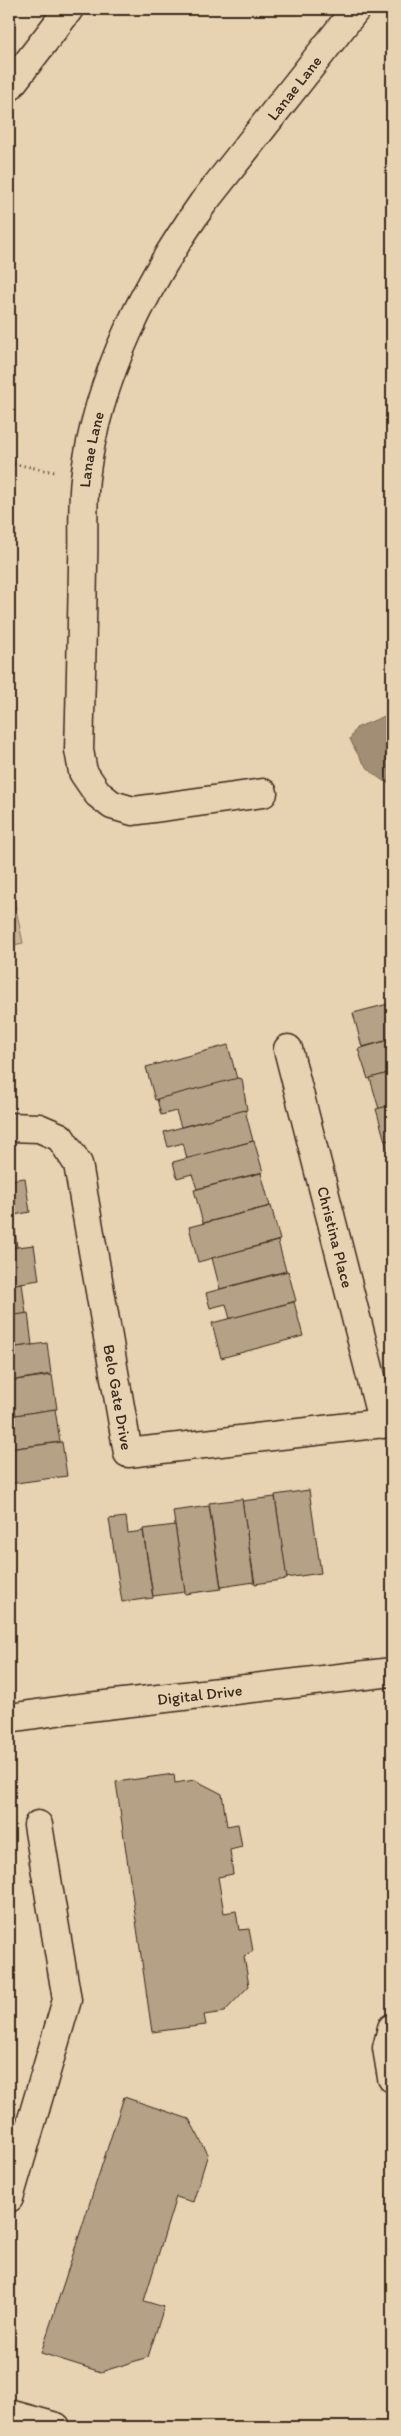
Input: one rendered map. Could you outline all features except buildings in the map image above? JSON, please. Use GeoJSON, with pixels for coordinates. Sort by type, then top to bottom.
{"type":"FeatureCollection","features":[{"type":"Feature","properties":{"kind":"street"},"geometry":{"type":"LineString","coordinates":[[9,87],[69,9]]}},
{"type":"Feature","properties":{"kind":"street","name":"Lanae Lane"},"geometry":{"type":"LineString","coordinates":[[263,794],[133,811],[112,804],[98,794],[83,772],[79,750],[85,478],[100,406],[121,346],[140,302],[184,230],[203,203],[356,9]]}},
{"type":"Feature","properties":{"kind":"street","name":"Christina Place"},"geometry":{"type":"LineString","coordinates":[[288,1049],[388,1423]]}},
{"type":"Feature","properties":{"kind":"street","name":"Belo Gate Drive"},"geometry":{"type":"LineString","coordinates":[[9,1127],[39,1128],[60,1138],[78,1164],[128,1453],[388,1423]]}},
{"type":"Feature","properties":{"kind":"street","name":"Digital Drive"},"geometry":{"type":"LineString","coordinates":[[9,1718],[71,1709],[392,1672]]}},
{"type":"Feature","properties":{"kind":"street"},"geometry":{"type":"LineString","coordinates":[[9,2198],[67,2000],[38,1825]]}},
{"type":"Feature","properties":{"kind":"street"},"geometry":{"type":"LineString","coordinates":[[392,2028],[387,2048],[392,2078]]}},
{"type":"Feature","properties":{"kind":"street"},"geometry":{"type":"LineString","coordinates":[[9,2414],[56,2427]]}},
{"type":"Feature","properties":{"kind":"path"},"geometry":{"type":"LineString","coordinates":[[9,463],[85,478]]}},
{"type":"Feature","properties":{"kind":"shaded area"},"geometry":{"type":"Polygon","coordinates":[[[392,713],[392,785],[371,772],[357,753],[350,739],[356,728],[392,713]]]}},
{"type":"Feature","properties":{"kind":"shaded area"},"geometry":{"type":"Polygon","coordinates":[[[13,895],[23,943],[9,946],[9,896],[13,895]]]}}]}
